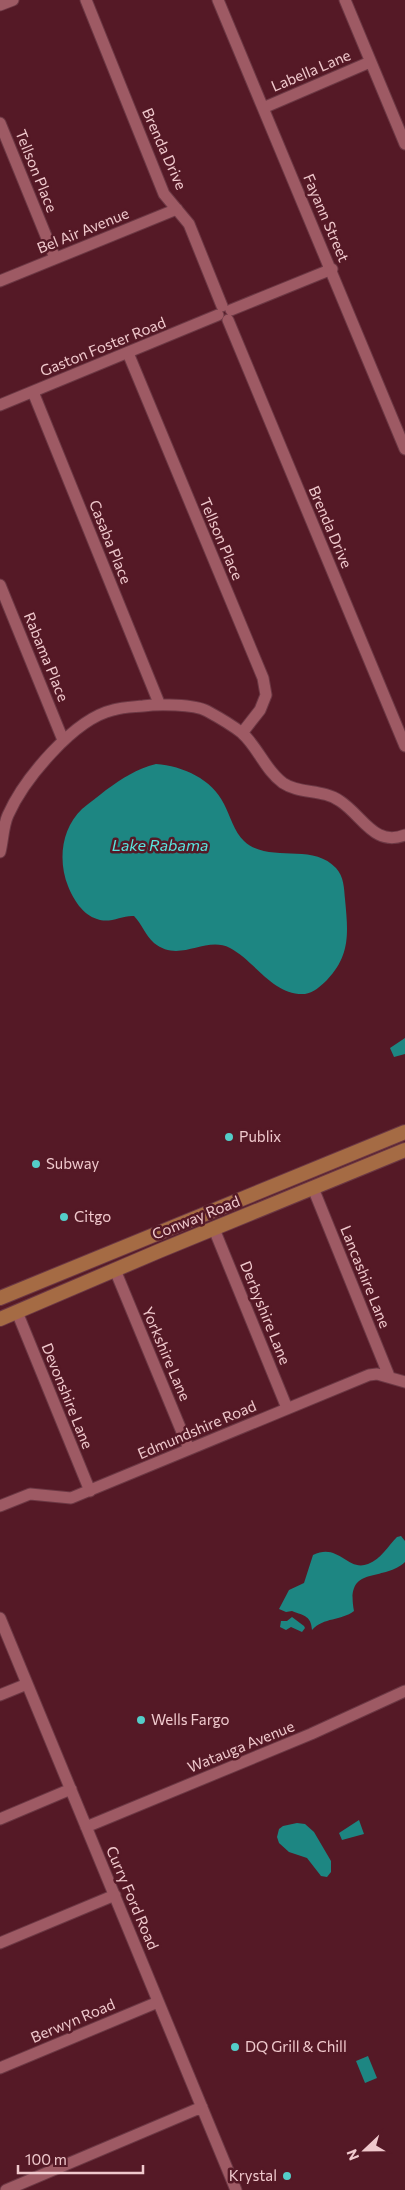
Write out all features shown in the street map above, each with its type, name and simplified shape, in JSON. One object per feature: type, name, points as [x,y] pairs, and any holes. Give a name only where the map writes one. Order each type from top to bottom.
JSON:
[{"type":"main road","name":"Conway Road","points":[[0,1298],[405,1132]]},
{"type":"main road","points":[[373,1163],[380,1154],[405,1136]]},
{"type":"main road","name":"Conway Road","points":[[0,1319],[160,1250],[405,1150]]},
{"type":"main road","points":[[214,1229],[224,1214],[241,1199]]},
{"type":"main road","points":[[160,1250],[200,1225],[206,1214]]},
{"type":"street","points":[[0,5],[13,0]]},
{"type":"street","name":"Brenda Drive","points":[[86,0],[164,194],[189,224],[405,746]]},
{"type":"street","name":"Fayann Street","points":[[218,0],[405,449]]},
{"type":"street","points":[[345,0],[405,144]]},
{"type":"street","name":"Labella Lane","points":[[263,108],[370,62]]},
{"type":"street","name":"Tellson Place","points":[[0,123],[4,143],[55,258]]},
{"type":"street","name":"Bel Air Avenue","points":[[0,281],[177,209]]},
{"type":"street","name":"Gaston Foster Road","points":[[0,406],[332,270]]},
{"type":"street","name":"Tellson Place","points":[[128,353],[263,678],[266,695],[260,710],[242,733]]},
{"type":"street","name":"Casaba Place","points":[[33,392],[159,703]]},
{"type":"street","name":"Rabama Place","points":[[0,585],[64,740]]},
{"type":"street","points":[[0,852],[4,815],[34,774],[64,740],[86,722],[112,710],[159,703],[204,710],[242,733],[271,771],[282,782],[292,788],[314,791],[339,800],[380,836],[391,839],[405,835]]},
{"type":"street","name":"Lancashire Lane","points":[[313,1188],[389,1376]]},
{"type":"street","name":"Derbyshire Lane","points":[[214,1229],[288,1408]]},
{"type":"street","name":"Yorkshire Lane","points":[[115,1270],[189,1449]]},
{"type":"street","name":"Devonshire Lane","points":[[17,1312],[90,1491]]},
{"type":"street","name":"Edmundshire Road","points":[[0,1506],[30,1494],[70,1498],[90,1491],[369,1375],[389,1376],[405,1382]]},
{"type":"street","name":"Curry Ford Road","points":[[0,1618],[236,2190]]},
{"type":"street","points":[[0,1695],[27,1684]]},
{"type":"street","name":"Watauga Avenue","points":[[86,1827],[311,1734],[405,1690]]},
{"type":"street","points":[[0,1819],[71,1789]]},
{"type":"street","points":[[0,1943],[115,1895]]},
{"type":"street","name":"Berwyn Road","points":[[0,2068],[158,2002]]},
{"type":"street","points":[[6,2190],[202,2108]]},
{"type":"water","name":"Lake Rabama","points":[[156,764],[166,765],[196,775],[212,787],[219,795],[238,833],[244,841],[254,848],[277,853],[315,856],[326,860],[339,871],[344,891],[347,922],[346,942],[344,952],[335,971],[317,989],[305,994],[283,989],[265,977],[239,954],[221,945],[173,951],[164,949],[151,940],[134,916],[107,921],[102,920],[87,914],[76,901],[68,886],[62,856],[66,836],[75,817],[106,790],[130,774]]},
{"type":"water","points":[[405,1038],[405,1054],[394,1057],[390,1048]]},
{"type":"water","points":[[401,1536],[405,1541],[405,1562],[386,1572],[360,1580],[355,1586],[353,1596],[354,1611],[349,1614],[322,1623],[312,1630],[309,1619],[306,1617],[292,1611],[286,1612],[279,1609],[289,1590],[304,1583],[313,1555],[330,1552],[354,1564],[368,1564],[381,1556],[397,1537]]},
{"type":"water","points":[[292,1617],[304,1626],[305,1628],[302,1632],[291,1627],[286,1630],[280,1627],[281,1621],[287,1621]]},
{"type":"water","points":[[359,1820],[364,1834],[342,1840],[339,1833]]},
{"type":"water","points":[[297,1823],[305,1824],[314,1832],[331,1861],[331,1872],[327,1877],[321,1876],[307,1858],[289,1852],[279,1843],[277,1837],[279,1829],[283,1826]]},
{"type":"water","points":[[368,2056],[377,2078],[365,2083],[356,2061]]},
{"type":"place","name":"Publix","points":[[229,1137]]},
{"type":"place","name":"Subway","points":[[36,1164]]},
{"type":"place","name":"Citgo","points":[[64,1217]]},
{"type":"place","name":"Wells Fargo","points":[[141,1720]]},
{"type":"place","name":"DQ Grill & Chill","points":[[235,2047]]},
{"type":"place","name":"Krystal","points":[[287,2176]]}]
